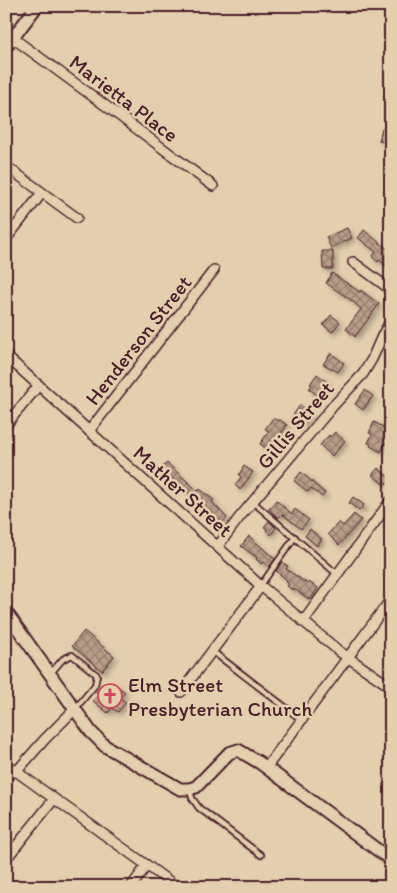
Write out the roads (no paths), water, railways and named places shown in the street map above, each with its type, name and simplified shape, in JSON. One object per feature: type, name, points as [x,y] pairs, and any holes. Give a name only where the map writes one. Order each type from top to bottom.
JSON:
[{"type":"street","points":[[10,43],[37,6]]},
{"type":"street","name":"Marietta Place","points":[[10,43],[95,98],[213,186]]},
{"type":"street","points":[[6,166],[77,218]]},
{"type":"street","points":[[6,240],[42,192]]},
{"type":"street","points":[[353,262],[391,290]]},
{"type":"street","name":"Henderson Street","points":[[89,431],[214,270]]},
{"type":"street","name":"Gillis Street","points":[[218,546],[230,529],[333,406],[363,374],[391,320]]},
{"type":"street","name":"Mather Street","points":[[6,356],[261,586],[348,657],[391,687]]},
{"type":"street","points":[[6,425],[39,385]]},
{"type":"street","points":[[304,622],[391,500]]},
{"type":"street","points":[[181,692],[261,586]]},
{"type":"street","points":[[266,768],[390,602]]},
{"type":"street","points":[[6,612],[91,732],[105,746],[180,789],[189,789],[201,784],[229,753],[234,750],[242,752],[391,860]]},
{"type":"street","points":[[6,775],[17,771],[75,709]]},
{"type":"street","points":[[6,764],[177,887]]},
{"type":"street","points":[[6,859],[54,799]]},
{"type":"street","points":[[131,887],[147,865]]},
{"type":"lane","points":[[253,502],[337,574]]},
{"type":"lane","points":[[261,586],[295,537]]},
{"type":"lane","points":[[212,651],[302,720]]},
{"type":"lane","points":[[50,674],[63,659],[72,655],[97,675],[95,685],[75,709]]},
{"type":"lane","points":[[189,789],[192,798],[199,808],[261,855]]},
{"type":"place","name":"Elm Street Presbyterian Church","points":[[110,696]]}]
